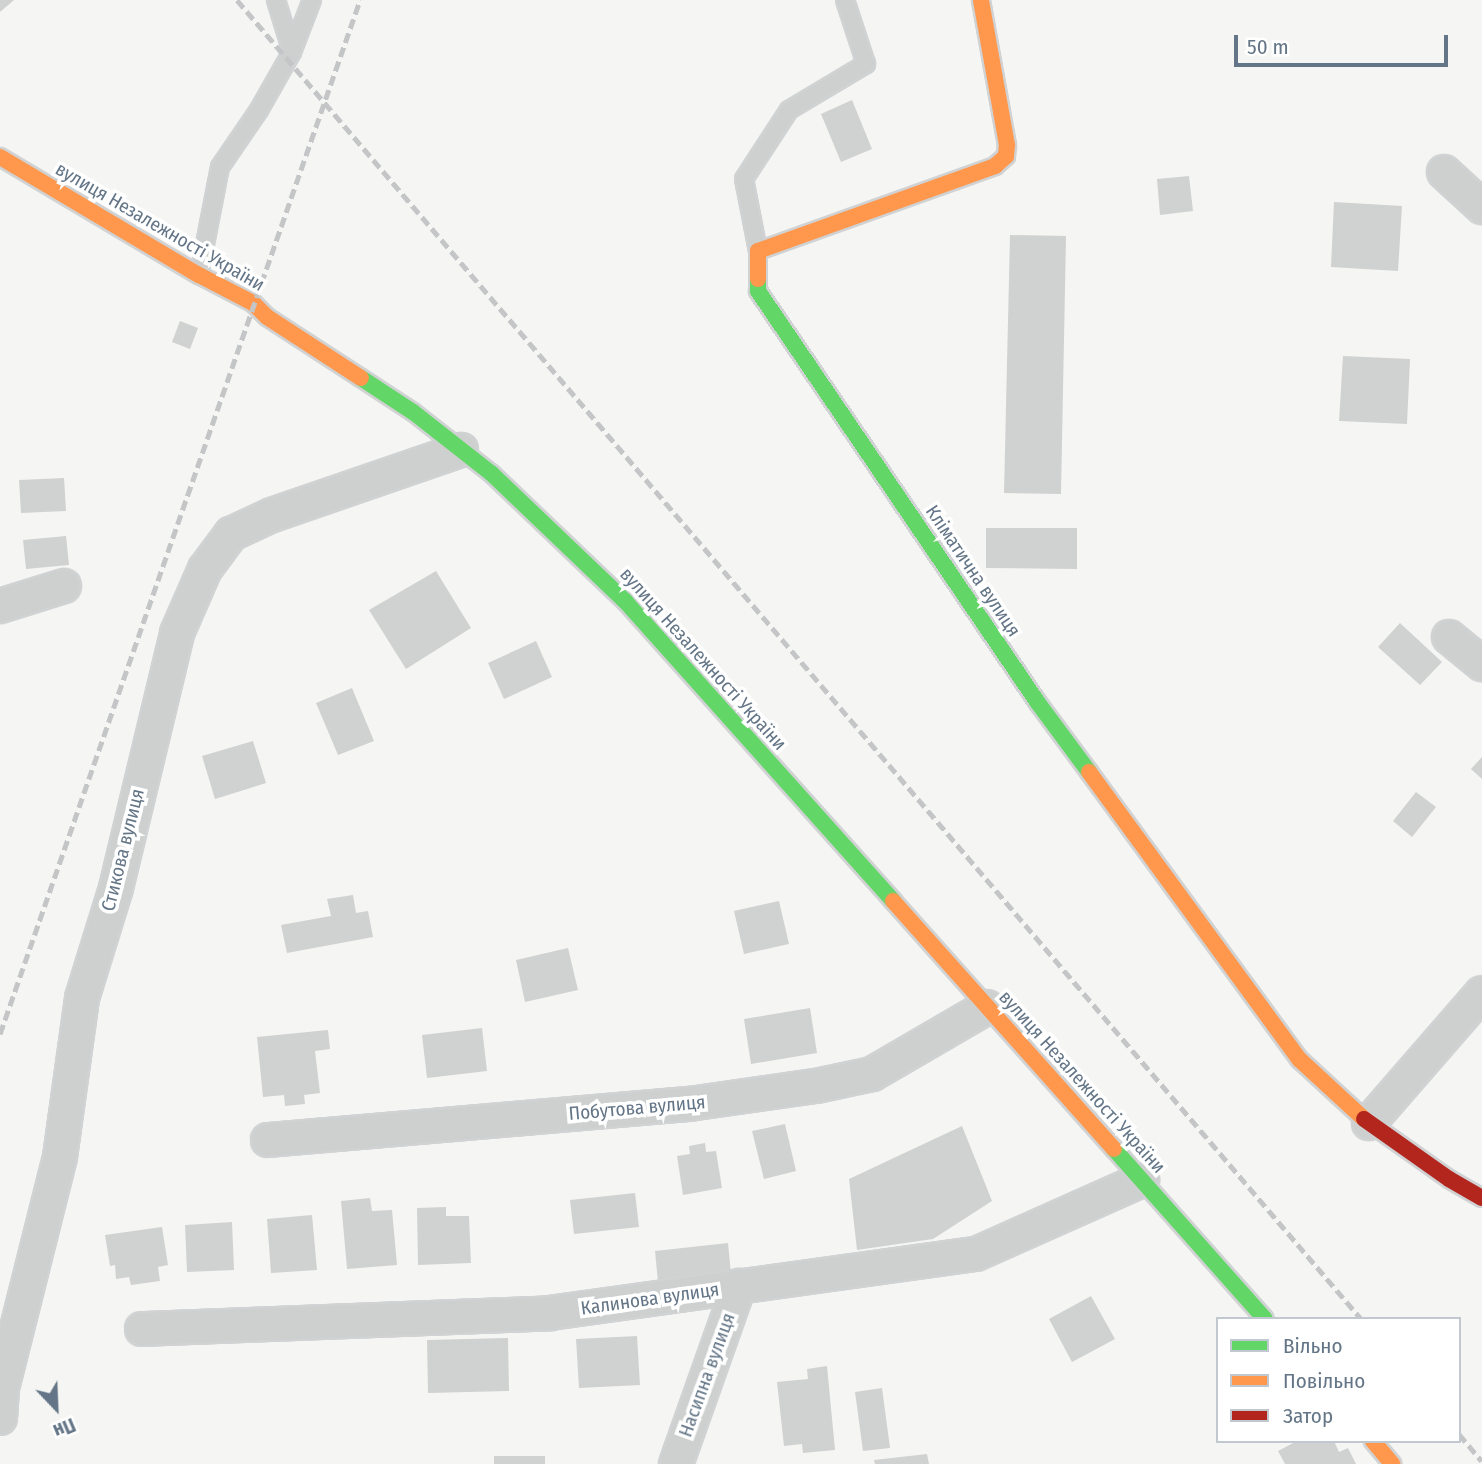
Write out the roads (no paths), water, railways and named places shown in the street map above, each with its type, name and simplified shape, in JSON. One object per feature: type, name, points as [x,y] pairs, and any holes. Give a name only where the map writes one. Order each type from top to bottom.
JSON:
[{"type":"main road","points":[[758,251],[995,166],[1006,156],[1007,145],[981,0]]},
{"type":"main road","name":"вулиця Незалежності України","points":[[0,157],[199,275],[253,303],[267,317],[413,412],[492,474],[625,601],[1263,1317]]},
{"type":"main road","name":"Кліматична вулиця","points":[[758,251],[758,291],[1038,702],[1299,1059],[1369,1123],[1448,1179],[1482,1198]]},
{"type":"main road","points":[[1375,1443],[1392,1464]]},
{"type":"street","points":[[1444,172],[1482,207]]},
{"type":"street","name":"Стикова вулиця","points":[[0,1418],[2,1388],[60,1157],[82,998],[116,888],[177,633],[205,569],[231,534],[272,515],[461,450]]},
{"type":"street","points":[[0,606],[64,586]]},
{"type":"street","points":[[1449,637],[1482,664]]},
{"type":"street","points":[[1369,1123],[1482,993]]},
{"type":"street","name":"Побутова вулиця","points":[[268,1140],[689,1104],[816,1086],[872,1074],[987,1007]]},
{"type":"street","name":"Калинова вулиця","points":[[142,1329],[550,1313],[976,1254],[1142,1180]]},
{"type":"street","name":"Насипна вулиця","points":[[676,1464],[739,1286]]},
{"type":"lane","points":[[276,0],[292,52]]},
{"type":"lane","points":[[199,275],[220,167],[259,110],[292,52],[312,0]]},
{"type":"lane","points":[[758,251],[744,179],[789,110],[866,64],[845,0]]},
{"type":"railway","points":[[237,0],[1359,1317]]},
{"type":"railway","points":[[0,1034],[360,0]]},
{"type":"railway","points":[[1461,1436],[1482,1461]]}]
